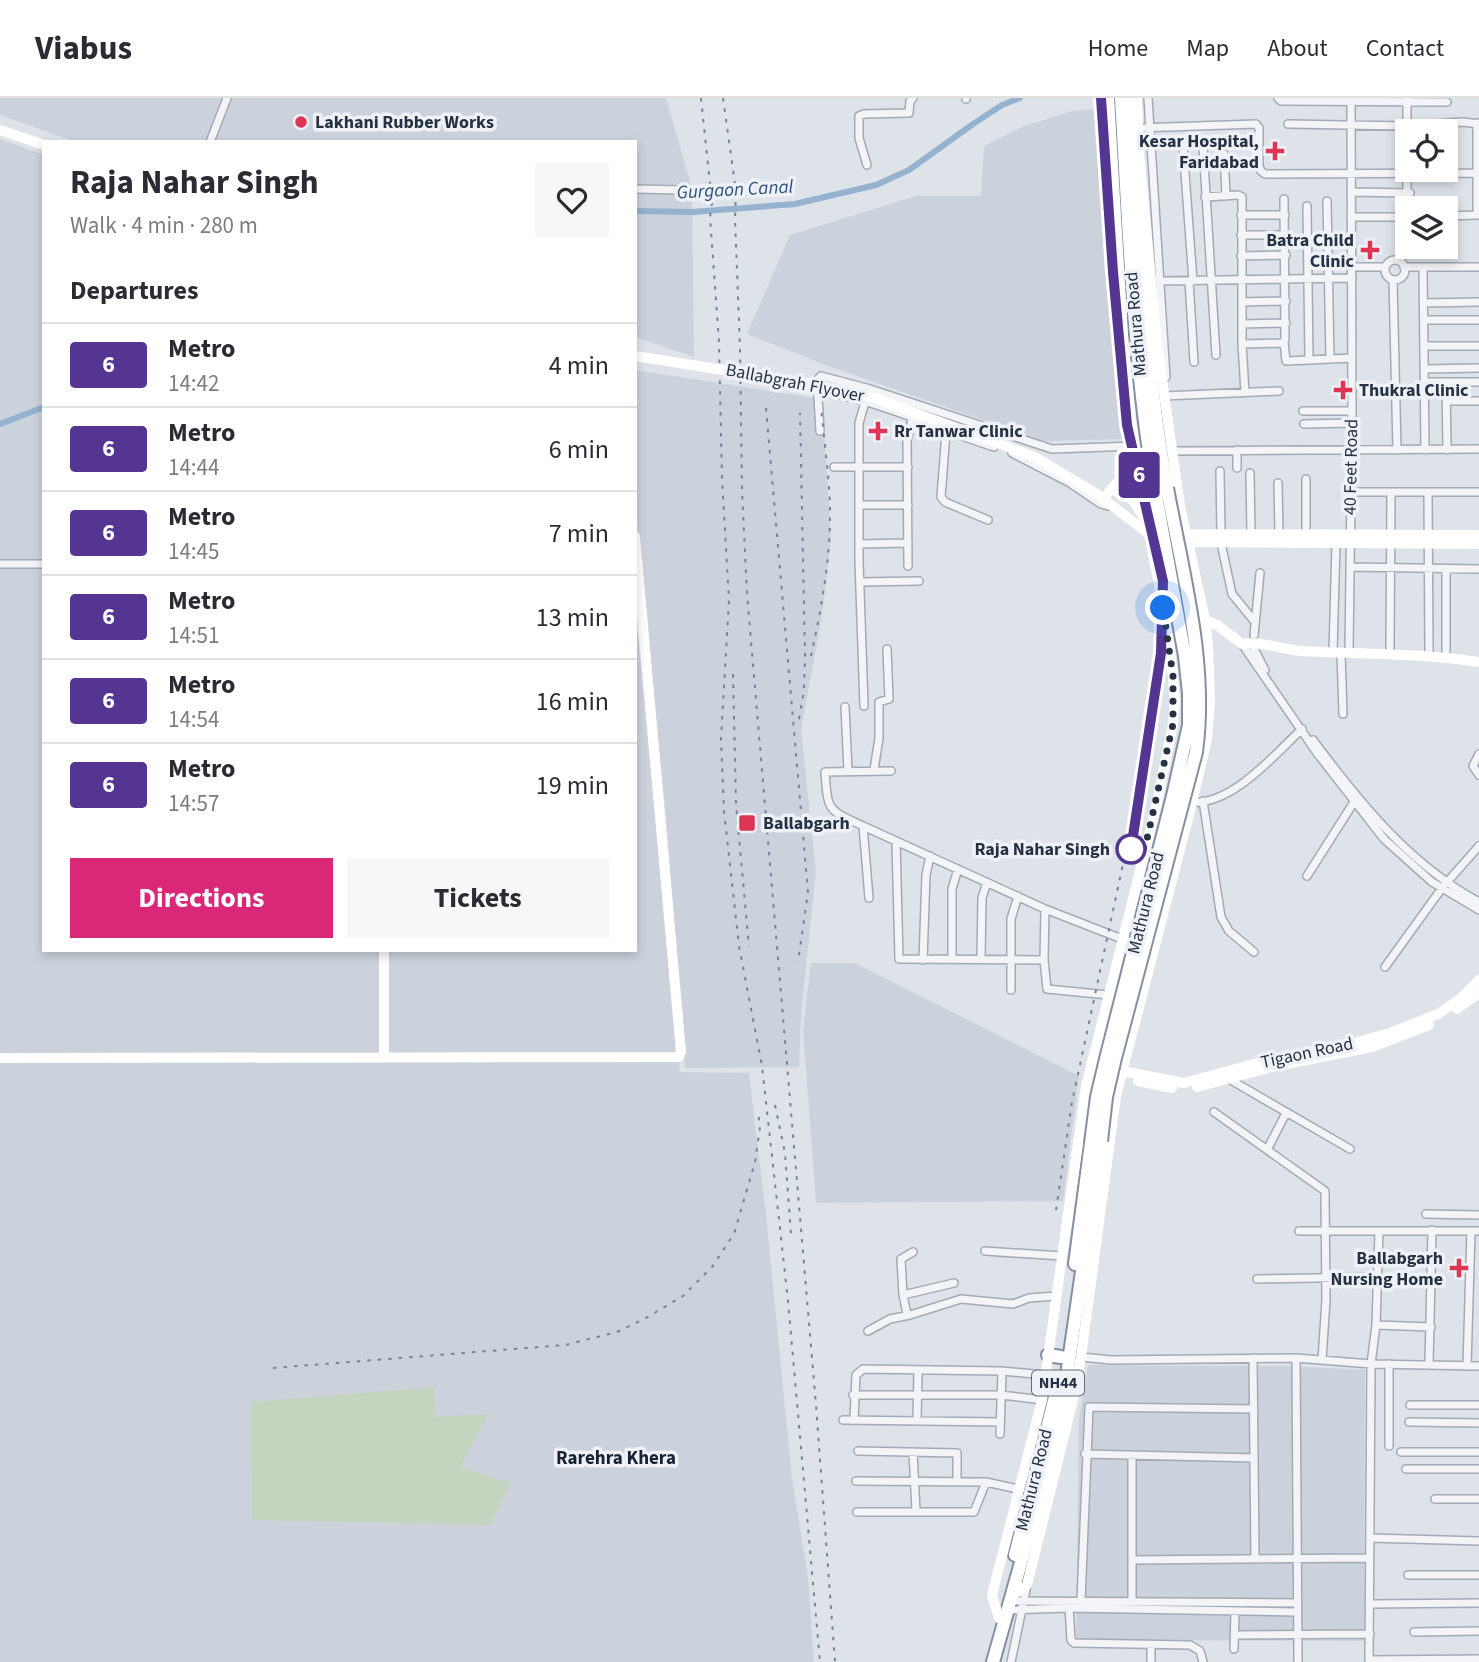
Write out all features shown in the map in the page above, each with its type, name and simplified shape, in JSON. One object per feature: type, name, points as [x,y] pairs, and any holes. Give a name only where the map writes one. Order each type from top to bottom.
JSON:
[{"type":"highway","name":"Mathura Road","points":[[1121,98],[1132,282],[1149,452],[1161,489]]},
{"type":"highway","name":"Mathura Road","points":[[1009,1611],[1065,1357],[1096,1142],[1104,1066],[1189,724],[1185,656],[1161,489],[1161,451],[1142,282],[1129,98]]},
{"type":"highway","name":"Mathura Road","points":[[1009,1611],[1063,1420],[1065,1357]]},
{"type":"highway","name":"NH44","points":[[987,1662],[1009,1611]]},
{"type":"highway","name":"NH44","points":[[993,1662],[1009,1611]]},
{"type":"main road","points":[[1109,98],[1123,335],[1146,531]]},
{"type":"main road","points":[[1112,489],[1133,500],[1146,531],[1164,611],[1175,700],[1171,738],[1160,788],[1086,1086],[1056,1296],[1065,1357],[1072,1404],[1063,1420],[1027,1586],[1009,1611],[992,1595],[1042,1400],[1045,1375],[1065,1357],[1121,1074],[1197,802],[1207,739],[1209,656],[1204,615],[1186,538],[1171,451],[1137,98]]},
{"type":"main road","points":[[0,130],[42,144]]},
{"type":"main road","name":"Ballabgrah Flyover","points":[[637,356],[820,385],[875,398],[1041,460],[1100,496],[1146,531]]},
{"type":"main road","points":[[1100,496],[1112,489],[1137,460]]},
{"type":"main road","points":[[1144,507],[1162,510],[1180,502]]},
{"type":"main road","points":[[1146,531],[1186,538],[1336,543],[1351,538]]},
{"type":"main road","points":[[1221,538],[1251,534],[1390,539],[1479,535]]},
{"type":"main road","points":[[1430,539],[1479,544]]},
{"type":"main road","points":[[0,1058],[679,1057],[673,954],[637,558]]},
{"type":"main road","points":[[1157,574],[1165,570],[1193,568]]},
{"type":"main road","points":[[1164,611],[1204,615],[1246,640],[1479,662]]},
{"type":"main road","points":[[1341,650],[1390,648],[1479,656]]},
{"type":"main road","points":[[383,1057],[384,952]]},
{"type":"main road","name":"Tigaon Road","points":[[1121,1074],[1185,1083],[1261,1062],[1348,1049],[1438,1014],[1461,998],[1479,980]]},
{"type":"main road","name":"Tigaon Road","points":[[1121,1074],[1178,1089],[1198,1087],[1413,1032],[1452,1013],[1479,993]]},
{"type":"street","points":[[211,140],[227,98]]},
{"type":"street","points":[[867,165],[859,138],[859,116],[909,113],[910,101],[913,98]]},
{"type":"street","points":[[1149,98],[1154,281],[1352,278]]},
{"type":"street","points":[[1278,98],[1281,101],[1447,102]]},
{"type":"street","name":"40 Feet Road","points":[[1341,650],[1351,538],[1351,100]]},
{"type":"street","points":[[1407,119],[1408,100]]},
{"type":"street","points":[[1458,123],[1478,123],[1478,215],[1458,216]]},
{"type":"street","points":[[1138,128],[1256,124],[1259,128],[1259,166],[1263,173],[1395,172]]},
{"type":"street","points":[[1287,124],[1395,129]]},
{"type":"street","points":[[1183,146],[1194,362]]},
{"type":"street","points":[[1203,146],[1216,355]]},
{"type":"street","points":[[1224,154],[1226,196]]},
{"type":"street","points":[[1458,172],[1478,173]]},
{"type":"street","points":[[1352,192],[1408,193],[1407,182]]},
{"type":"street","points":[[637,190],[681,190]]},
{"type":"street","points":[[1205,197],[1241,196],[1245,392]]},
{"type":"street","points":[[1284,200],[1286,361],[1352,358]]},
{"type":"street","points":[[1327,201],[1330,359]]},
{"type":"street","points":[[1307,206],[1309,360]]},
{"type":"street","points":[[1241,215],[1285,215]]},
{"type":"street","points":[[1351,217],[1395,217]]},
{"type":"street","points":[[1241,235],[1285,235]]},
{"type":"street","points":[[1241,256],[1286,255]]},
{"type":"street","points":[[1393,280],[1402,276],[1403,259]]},
{"type":"street","points":[[1393,280],[1385,274],[1385,267],[1391,260],[1423,267],[1479,267]]},
{"type":"street","points":[[1352,267],[1385,267]]},
{"type":"street","points":[[1423,267],[1425,450]]},
{"type":"street","points":[[1393,280],[1397,450]]},
{"type":"street","points":[[1242,302],[1286,301]]},
{"type":"street","points":[[1423,303],[1479,302]]},
{"type":"street","points":[[1424,320],[1479,320]]},
{"type":"street","points":[[1242,324],[1286,323]]},
{"type":"street","points":[[1242,344],[1284,342]]},
{"type":"street","points":[[1424,345],[1479,346]]},
{"type":"street","points":[[1424,369],[1479,368]]},
{"type":"street","points":[[820,431],[817,380],[821,376],[870,389],[1052,449],[1134,446]]},
{"type":"street","points":[[1424,382],[1479,382]]},
{"type":"street","points":[[1446,382],[1447,450]]},
{"type":"street","points":[[870,389],[859,422],[859,544],[864,704],[889,699],[887,649]]},
{"type":"street","points":[[818,391],[865,402],[1022,458],[1101,504],[1116,508]]},
{"type":"street","points":[[1166,395],[1279,391]]},
{"type":"street","points":[[1446,401],[1479,401]]},
{"type":"street","points":[[1303,411],[1352,411]]},
{"type":"street","points":[[908,566],[908,441],[912,419]]},
{"type":"street","points":[[1304,424],[1352,423]]},
{"type":"street","points":[[946,432],[941,497],[945,502],[988,520]]},
{"type":"street","points":[[1171,451],[1479,449]]},
{"type":"street","points":[[1237,450],[1237,468]]},
{"type":"street","points":[[834,467],[908,467]]},
{"type":"street","points":[[1220,471],[1221,538],[1232,594],[1255,622]]},
{"type":"street","points":[[1250,473],[1251,534]]},
{"type":"street","points":[[1306,479],[1306,534]]},
{"type":"street","points":[[1278,483],[1279,534]]},
{"type":"street","points":[[1350,492],[1479,492]]},
{"type":"street","points":[[1390,648],[1391,492]]},
{"type":"street","points":[[1428,492],[1429,650]]},
{"type":"street","points":[[860,505],[908,505]]},
{"type":"street","points":[[859,544],[908,543]]},
{"type":"street","points":[[1336,543],[1343,714]]},
{"type":"street","points":[[0,565],[42,564]]},
{"type":"street","points":[[1350,567],[1479,569]]},
{"type":"street","points":[[1446,569],[1446,652]]},
{"type":"street","points":[[1260,573],[1255,622],[1246,640],[1303,729],[1354,802],[1395,850],[1479,910]]},
{"type":"street","points":[[860,582],[919,581]]},
{"type":"street","points":[[874,770],[879,738],[880,702]]},
{"type":"street","points":[[845,707],[848,771]]},
{"type":"street","points":[[1160,788],[1197,802],[1227,794],[1303,729]]},
{"type":"street","points":[[1303,729],[1388,833],[1445,886],[1479,902]]},
{"type":"street","points":[[1479,754],[1473,766],[1479,775]]},
{"type":"street","points":[[891,771],[825,772],[829,806],[836,813],[863,826],[1045,909],[1122,939]]},
{"type":"street","points":[[1197,802],[1221,917],[1229,931],[1254,952]]},
{"type":"street","points":[[1307,876],[1354,802]]},
{"type":"street","points":[[863,826],[869,898]]},
{"type":"street","points":[[896,841],[898,955],[901,960],[1044,960]]},
{"type":"street","points":[[1385,967],[1445,886],[1479,846]]},
{"type":"street","points":[[923,960],[926,875],[930,856]]},
{"type":"street","points":[[952,960],[952,889],[958,869]]},
{"type":"street","points":[[981,959],[982,898],[987,882]]},
{"type":"street","points":[[1011,990],[1011,919],[1018,896]]},
{"type":"street","points":[[1045,909],[1044,960],[1047,989],[1108,995]]},
{"type":"street","points":[[1229,1079],[1350,1149]]},
{"type":"street","points":[[1214,1111],[1325,1191],[1322,1360]]},
{"type":"street","points":[[1268,1148],[1286,1113]]},
{"type":"street","points":[[1426,1214],[1479,1215]]},
{"type":"street","points":[[1429,1365],[1432,1230]]},
{"type":"street","points":[[1299,1231],[1475,1231],[1467,1366]]},
{"type":"street","points":[[1379,1231],[1379,1277],[1371,1364],[1370,1661],[1479,1659]]},
{"type":"street","points":[[985,1251],[1062,1256]]},
{"type":"street","points":[[908,1314],[903,1295],[901,1259],[913,1252]]},
{"type":"street","points":[[1257,1279],[1379,1277]]},
{"type":"street","points":[[903,1295],[954,1283]]},
{"type":"street","points":[[933,1288],[937,1306]]},
{"type":"street","points":[[867,1331],[890,1318],[910,1315],[961,1299],[1013,1304],[1029,1297],[1056,1296]]},
{"type":"street","points":[[1376,1325],[1431,1327]]},
{"type":"street","points":[[1065,1357],[1111,1360],[1296,1358],[1371,1364],[1479,1366]]},
{"type":"street","points":[[1253,1358],[1255,1559]]},
{"type":"street","points":[[1296,1358],[1298,1662]]},
{"type":"street","points":[[1389,1364],[1389,1446]]},
{"type":"street","points":[[854,1420],[853,1395],[856,1375],[860,1370],[1002,1371],[1045,1375]]},
{"type":"street","points":[[917,1421],[918,1371]]},
{"type":"street","points":[[1000,1434],[1002,1371]]},
{"type":"street","points":[[853,1395],[1001,1395],[1042,1400]]},
{"type":"street","points":[[1072,1404],[1089,1407],[1254,1409]]},
{"type":"street","points":[[1410,1405],[1479,1405]]},
{"type":"street","points":[[1082,1600],[1085,1454],[1089,1407]]},
{"type":"street","points":[[843,1420],[1000,1422]]},
{"type":"street","points":[[1409,1422],[1479,1423]]},
{"type":"street","points":[[859,1451],[957,1452],[957,1481]]},
{"type":"street","points":[[914,1452],[916,1511]]},
{"type":"street","points":[[1401,1452],[1479,1452]]},
{"type":"street","points":[[1085,1454],[1254,1458]]},
{"type":"street","points":[[1132,1455],[1132,1601]]},
{"type":"street","points":[[1406,1469],[1479,1469]]},
{"type":"street","points":[[856,1481],[986,1482],[1018,1489]]},
{"type":"street","points":[[857,1513],[974,1511],[986,1482]]},
{"type":"street","points":[[1435,1499],[1479,1500]]},
{"type":"street","points":[[1370,1538],[1479,1541]]},
{"type":"street","points":[[1132,1560],[1369,1558]]},
{"type":"street","points":[[1408,1575],[1479,1575]]},
{"type":"street","points":[[1069,1604],[1082,1600],[1297,1603]]},
{"type":"street","points":[[1370,1604],[1479,1603]]},
{"type":"street","points":[[1069,1604],[1071,1640],[1074,1643],[1190,1644],[1200,1651],[1203,1662]]},
{"type":"street","points":[[1011,1662],[1009,1611],[1069,1604],[1297,1612]]},
{"type":"street","points":[[1234,1650],[1235,1611]]},
{"type":"street","points":[[1414,1632],[1479,1631]]},
{"type":"street","points":[[1235,1635],[1370,1634]]},
{"type":"street","points":[[1151,1645],[1151,1662]]},
{"type":"shaded area","points":[[0,98],[666,98],[692,189],[694,357],[637,338],[637,140],[70,140],[0,115]]},
{"type":"shaded area","points":[[1104,108],[1130,439],[1043,441],[828,366],[747,334],[790,235],[916,196],[981,196],[984,146],[1022,127],[1072,111]]},
{"type":"shaded area","points":[[0,139],[42,154],[42,952],[637,952],[637,627],[680,1072],[749,1073],[792,1479],[808,1577],[814,1662],[0,1662]]},
{"type":"shaded area","points":[[637,370],[822,399],[831,538],[822,616],[801,730],[816,871],[801,1016],[799,1067],[685,1068],[666,817],[637,521]]},
{"type":"shaded area","points":[[811,963],[855,963],[1079,1076],[1063,1201],[816,1203],[803,1029]]},
{"type":"shaded area","points":[[1088,1365],[1288,1366],[1365,1370],[1364,1641],[1076,1640],[1079,1419]]},
{"type":"green space","points":[[434,1387],[435,1417],[488,1414],[460,1467],[511,1483],[490,1525],[252,1520],[251,1402]]},
{"type":"waterway","name":"Gurgaon Canal","points":[[637,211],[693,212],[795,204],[876,185],[909,170],[1002,105],[1020,98]]},
{"type":"waterway","name":"Gurgaon Canal","points":[[0,424],[42,408]]},
{"type":"railway","points":[[701,98],[712,203],[710,217],[719,342],[722,478],[729,600],[721,739],[724,811],[739,946],[762,1066],[788,1301],[820,1662]]},
{"type":"railway","points":[[723,98],[736,191],[742,490],[747,594],[816,1405],[835,1662]]},
{"type":"railway","points":[[1056,1210],[1072,1102],[1126,850],[1154,669],[1159,605],[1155,563],[1122,426],[1096,98]]},
{"type":"railway","points":[[811,656],[824,586],[830,533],[829,488],[821,406]]},
{"type":"railway","points":[[766,408],[808,892],[798,962]]},
{"type":"railway","points":[[799,719],[804,690],[805,656],[800,413]]},
{"type":"railway","points":[[733,674],[736,804],[749,947]]},
{"type":"railway","points":[[775,1105],[785,1153],[791,1234]]},
{"type":"railway","points":[[273,1368],[565,1345],[617,1332],[646,1318],[683,1296],[712,1267],[734,1234],[755,1162],[760,1127],[758,1112]]},
{"type":"metro line","name":"6","points":[[1101,98],[1127,425],[1160,563],[1164,605],[1161,653],[1131,849]]},
{"type":"place","name":"Lakhani Rubber Works","points":[[301,122]]},
{"type":"place","name":"Kesar Hospital, Faridabad","points":[[1275,151]]},
{"type":"place","name":"Batra Child Clinic","points":[[1370,250]]},
{"type":"place","name":"Thukral Clinic","points":[[1343,390]]},
{"type":"place","name":"Rr Tanwar Clinic","points":[[878,431]]},
{"type":"place","name":"Ballabgarh","points":[[747,823]]},
{"type":"place","name":"Raja Nahar Singh","points":[[1131,849]]},
{"type":"place","name":"Ballabgarh Nursing Home","points":[[1459,1268]]},
{"type":"district","name":"Rarehra Khera","points":[[616,1458]]},
{"type":"route","points":[[1131,849],[1145,848],[1173,724],[1173,676],[1163,608]]}]
